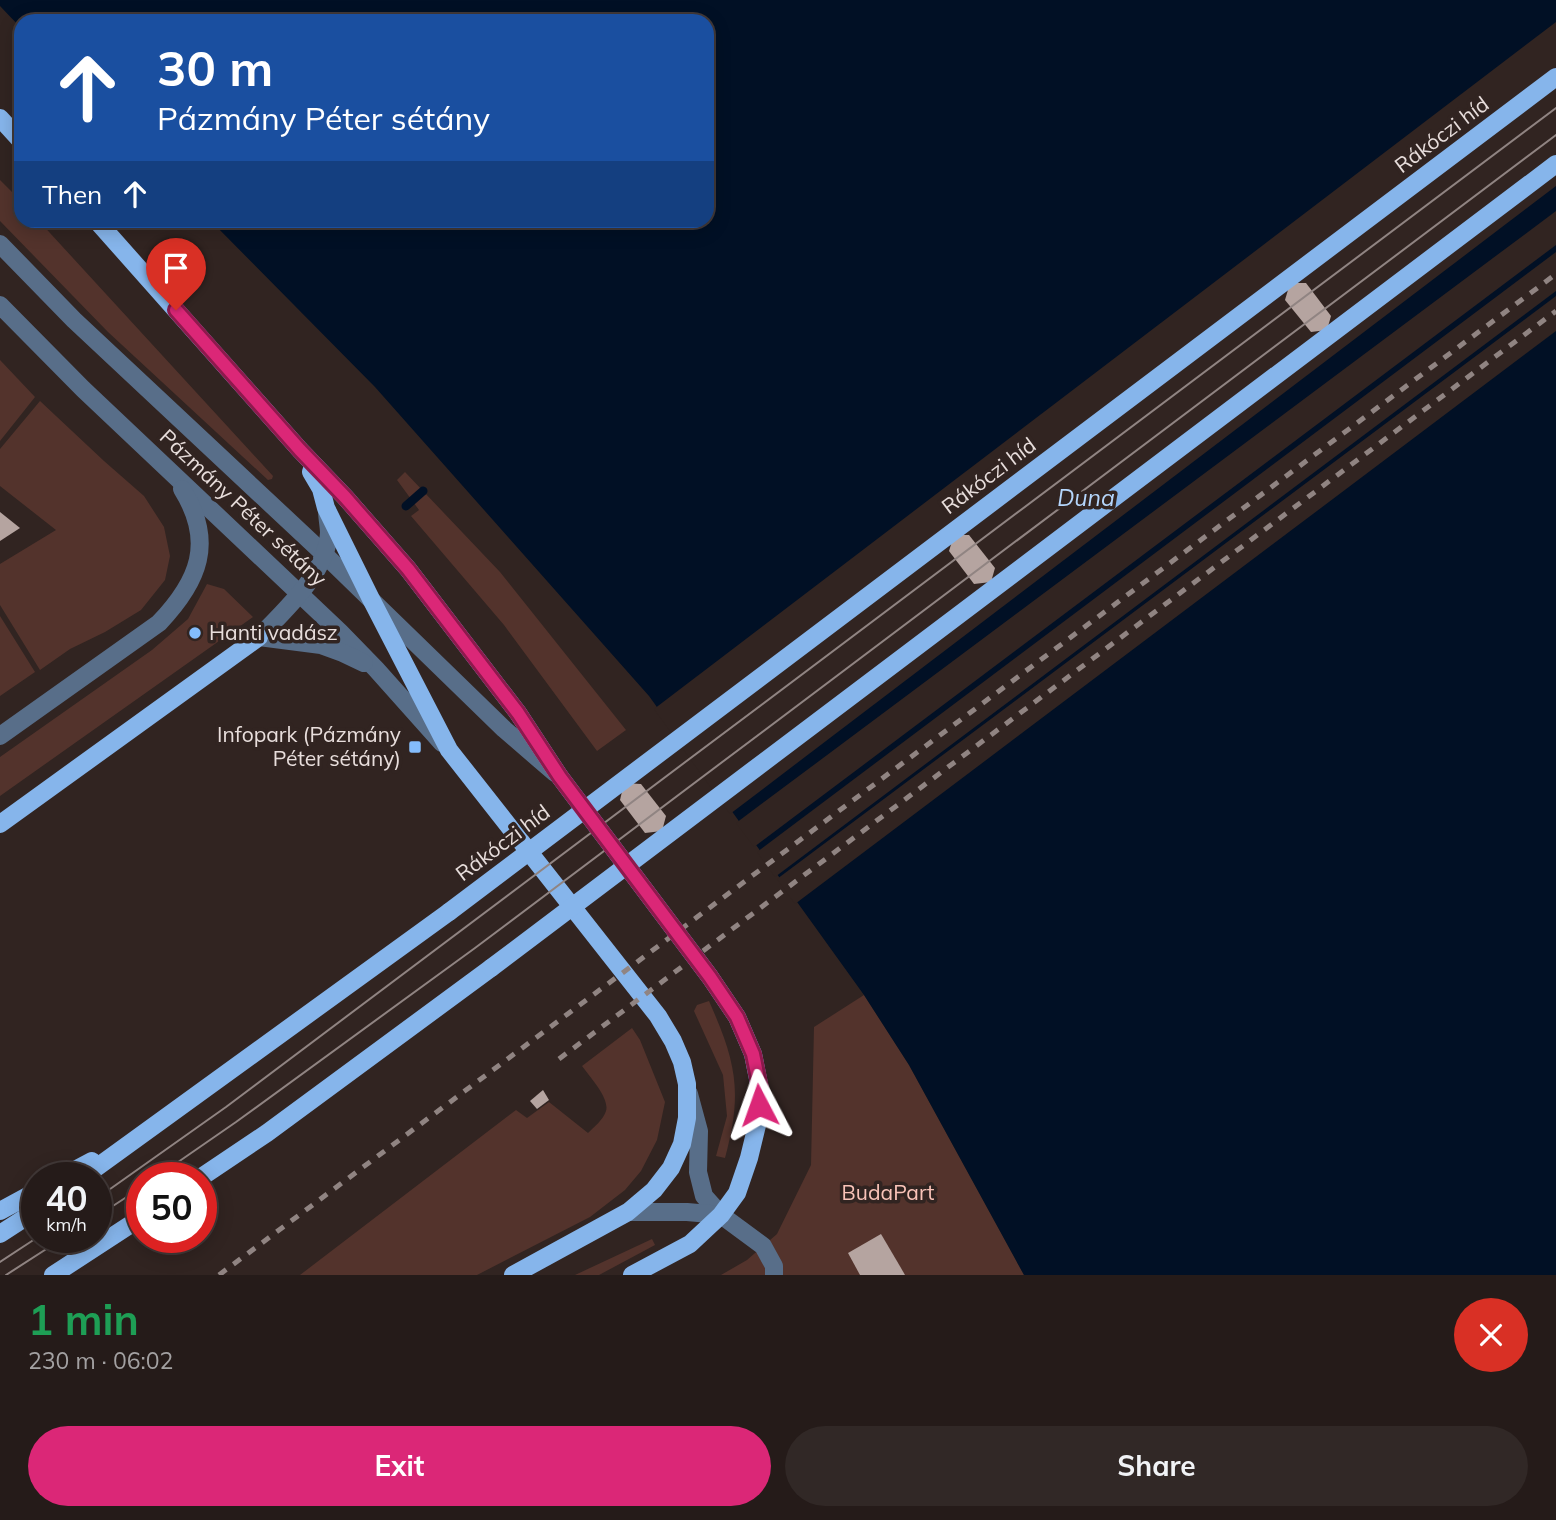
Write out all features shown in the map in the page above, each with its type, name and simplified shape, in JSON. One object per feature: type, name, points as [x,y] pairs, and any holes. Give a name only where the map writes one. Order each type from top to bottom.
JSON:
[{"type":"main road","name":"Rákóczi híd","points":[[153,1127],[449,912],[1556,77]]},
{"type":"main road","points":[[0,118],[14,133]]},
{"type":"main road","points":[[217,1167],[267,1133],[491,968],[1556,164]]},
{"type":"main road","points":[[103,228],[408,569],[518,713],[560,777]]},
{"type":"main road","points":[[300,450],[321,489],[326,508],[371,599]]},
{"type":"main road","name":"Pázmány Péter sétány","points":[[371,599],[449,750],[658,1016],[682,1062],[687,1084],[687,1118],[682,1144],[671,1168],[654,1190],[628,1212],[513,1275]]},
{"type":"main road","points":[[0,824],[259,637]]},
{"type":"main road","name":"Pázmány Péter sétány","points":[[560,777],[737,1017],[753,1054],[760,1088],[758,1121],[737,1193],[721,1215],[690,1244],[632,1275]]},
{"type":"main road","points":[[89,1162],[153,1127]]},
{"type":"main road","points":[[104,1162],[153,1127]]},
{"type":"main road","points":[[0,1210],[21,1199]]},
{"type":"main road","points":[[0,1234],[21,1220]]},
{"type":"main road","points":[[53,1275],[126,1228]]},
{"type":"main road","points":[[65,1275],[117,1234]]},
{"type":"street","name":"Pázmány Péter sétány","points":[[0,244],[74,320],[324,554],[504,729],[560,777]]},
{"type":"street","name":"Pázmány Péter sétány","points":[[0,305],[83,389],[340,632],[449,750]]},
{"type":"street","points":[[0,736],[159,623],[175,606],[190,583],[200,557],[197,522],[190,502],[171,471]]},
{"type":"street","points":[[259,637],[313,576],[324,554],[329,533],[326,508]]},
{"type":"street","points":[[259,637],[321,645],[376,669]]},
{"type":"street","points":[[687,1084],[699,1131],[698,1172],[704,1196],[721,1215],[763,1246],[774,1266],[775,1275]]},
{"type":"street","points":[[628,1212],[721,1215]]},
{"type":"green space","points":[[0,180],[14,194],[14,228],[45,228],[273,476],[272,479],[268,480],[108,332],[0,221]]},
{"type":"green space","points":[[0,360],[35,397],[0,441]]},
{"type":"green space","points":[[40,401],[144,496],[164,527],[170,556],[165,580],[141,610],[70,649],[40,670],[0,605],[0,564],[56,530],[0,486],[0,449]]},
{"type":"green space","points":[[405,472],[500,572],[626,730],[597,751],[504,625],[411,516],[419,510],[397,480]]},
{"type":"green space","points":[[207,584],[224,589],[253,617],[0,796],[0,757],[152,650],[188,619]]},
{"type":"green space","points":[[0,616],[35,672],[0,696]]},
{"type":"green space","name":"BudaPart","points":[[864,995],[909,1065],[1024,1275],[721,1275],[747,1260],[777,1234],[811,1165],[814,1027]]},
{"type":"green space","points":[[709,1001],[731,1060],[734,1078],[734,1114],[725,1158],[716,1156],[727,1116],[723,1075],[694,1011],[697,1005]]},
{"type":"green space","points":[[632,1028],[640,1040],[665,1102],[657,1140],[641,1171],[625,1190],[590,1217],[477,1275],[300,1275],[516,1110],[527,1118],[549,1102],[588,1133],[603,1117],[606,1106],[602,1094],[582,1066]]},
{"type":"green space","points":[[652,1239],[655,1245],[599,1275],[575,1275]]},
{"type":"water","name":"Duna","points":[[0,0],[1556,0],[1556,1275],[1024,1275],[909,1065],[864,995],[649,696],[375,387],[218,228],[714,228],[714,14],[14,14],[14,21],[0,6]]},
{"type":"pier","points":[[1556,22],[1556,186],[730,814],[654,709]]},
{"type":"pier","points":[[1556,211],[1556,245],[754,847],[736,823]]},
{"type":"pier","points":[[1556,252],[1556,291],[775,877],[757,852]]},
{"type":"pier","points":[[1556,296],[1556,331],[795,904],[777,879]]},
{"type":"building","points":[[1290,283],[1306,283],[1331,316],[1327,330],[1311,332],[1285,300]]},
{"type":"building","points":[[0,512],[20,528],[0,541]]},
{"type":"building","points":[[954,535],[969,535],[995,568],[991,582],[974,584],[949,551]]},
{"type":"building","points":[[624,783],[641,784],[666,816],[662,831],[645,833],[620,800]]},
{"type":"building","points":[[543,1090],[549,1100],[537,1109],[530,1101]]},
{"type":"building","points":[[881,1234],[905,1275],[860,1275],[848,1253]]},
{"type":"waterway","points":[[406,506],[423,491]]},
{"type":"tram line","points":[[112,1188],[226,1107],[1556,108]]},
{"type":"tram line","points":[[178,1162],[475,948],[1556,135]]},
{"type":"tram line","points":[[112,1207],[126,1197]]},
{"type":"tram line","points":[[0,1262],[21,1248]]},
{"type":"tram line","points":[[6,1275],[40,1253]]},
{"type":"railway","points":[[219,1275],[1556,274]]},
{"type":"railway","points":[[559,1059],[1556,311]]},
{"type":"place","name":"Hanti vadász","points":[[195,633]]},
{"type":"place","name":"Infopark (Pázmány Péter sétány)","points":[[415,747]]},
{"type":"route","points":[[176,310],[408,569],[518,713],[560,777],[737,1017],[753,1054],[760,1088],[759,1105]]}]
